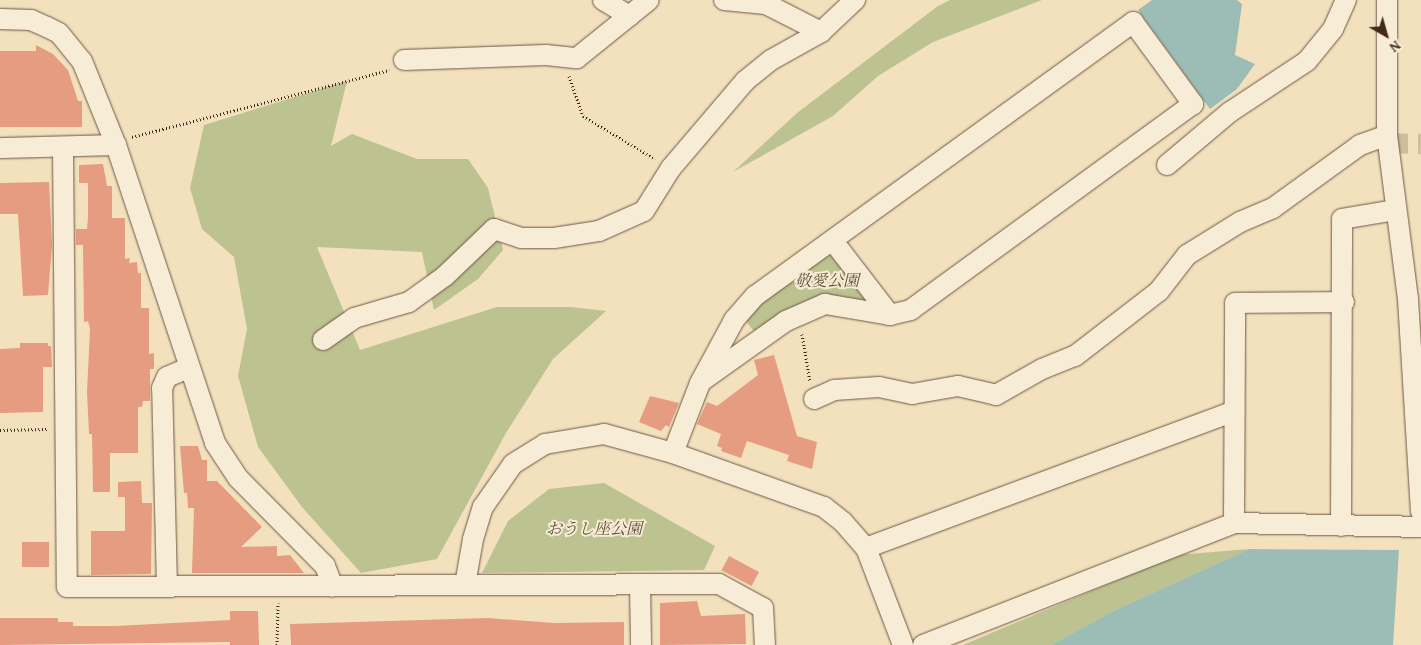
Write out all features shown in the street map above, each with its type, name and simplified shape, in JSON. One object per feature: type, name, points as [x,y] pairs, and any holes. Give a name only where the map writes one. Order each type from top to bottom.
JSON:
[{"type":"street","points":[[603,0],[630,16]]},
{"type":"street","points":[[404,60],[577,58],[650,0]]},
{"type":"street","points":[[724,0],[766,4],[822,32]]},
{"type":"street","points":[[323,340],[354,318],[408,302],[445,276],[494,229],[521,238],[554,238],[598,232],[644,211],[671,168],[745,81],[771,60],[822,32],[855,0]]},
{"type":"street","points":[[1167,165],[1230,112],[1307,61],[1334,29],[1346,0]]},
{"type":"street","points":[[1387,0],[1387,135],[1409,309],[1421,512]]},
{"type":"street","points":[[0,19],[31,20],[59,33],[73,48],[90,77],[121,142],[188,368],[226,463],[325,566],[333,587]]},
{"type":"street","points":[[673,452],[700,383],[734,320],[755,296],[1133,22],[1193,104],[911,310],[890,315],[825,304],[786,321],[700,383]]},
{"type":"street","points":[[814,399],[834,390],[871,387],[912,394],[958,386],[996,396],[1042,369],[1075,356],[1159,291],[1187,256],[1240,222],[1273,208],[1360,145],[1387,135]]},
{"type":"street","points":[[0,148],[63,147],[121,142]]},
{"type":"street","points":[[63,147],[64,429],[67,587],[278,588],[719,584],[763,608],[765,645]]},
{"type":"street","points":[[1341,526],[1344,302],[1342,219],[1395,210]]},
{"type":"street","points":[[833,241],[890,315]]},
{"type":"street","points":[[1234,523],[1235,303],[1344,302]]},
{"type":"street","points":[[166,588],[162,388],[167,377],[188,368]]},
{"type":"street","points":[[866,548],[1234,411]]},
{"type":"street","points":[[464,585],[473,539],[483,507],[513,464],[545,444],[604,434],[673,452],[824,507],[843,522],[866,548],[903,645]]},
{"type":"street","points":[[923,645],[1234,523],[1421,527]]},
{"type":"street","points":[[640,585],[640,645]]},
{"type":"path","points":[[562,57],[583,116],[671,168]]},
{"type":"path","points":[[121,142],[392,70],[404,60]]},
{"type":"path","points":[[801,315],[804,359],[814,399]]},
{"type":"path","points":[[0,430],[64,429]]},
{"type":"path","points":[[278,588],[278,645]]},
{"type":"green space","points":[[950,0],[1042,0],[933,42],[878,76],[833,116],[733,172],[797,113],[938,6]]},
{"type":"green space","points":[[347,81],[331,146],[352,134],[417,159],[468,159],[488,188],[503,250],[478,279],[434,310],[422,252],[317,247],[360,350],[497,307],[570,307],[606,311],[553,359],[506,433],[437,559],[361,573],[302,507],[258,447],[238,376],[247,329],[234,257],[202,229],[190,188],[204,125]]},
{"type":"green space","name":"敬愛公園","points":[[824,255],[836,257],[873,311],[824,301],[757,335],[745,320],[761,303]]},
{"type":"green space","name":"おうし座公園","points":[[604,483],[715,546],[704,570],[482,573],[508,521],[549,489]]},
{"type":"green space","points":[[1249,549],[1115,610],[1051,645],[963,645],[1177,555]]},
{"type":"water","points":[[1152,0],[1237,0],[1242,4],[1235,55],[1255,64],[1237,89],[1210,109],[1138,10]]},
{"type":"water","points":[[1249,549],[1399,550],[1393,645],[1051,645],[1115,610]]},
{"type":"building","points":[[36,45],[53,54],[68,70],[78,101],[82,101],[82,127],[0,127],[0,51],[36,51]]},
{"type":"building","points":[[103,164],[107,186],[112,186],[112,218],[125,218],[125,259],[130,258],[129,263],[137,262],[138,273],[141,273],[141,308],[149,308],[149,354],[154,353],[154,369],[150,369],[150,401],[143,401],[142,407],[138,407],[138,453],[110,453],[110,492],[93,492],[92,434],[89,434],[87,392],[90,329],[88,321],[84,322],[83,245],[76,245],[76,229],[87,229],[88,218],[88,183],[79,183],[79,165]]},
{"type":"building","points":[[49,182],[52,246],[48,295],[23,296],[18,214],[0,214],[0,183]]},
{"type":"building","points":[[20,343],[48,343],[48,346],[51,346],[52,367],[43,367],[43,412],[0,413],[0,349],[20,348]]},
{"type":"building","points":[[774,355],[797,436],[817,442],[812,469],[787,461],[789,455],[747,441],[741,458],[721,451],[722,448],[717,446],[721,434],[697,424],[707,402],[717,406],[758,375],[754,360]]},
{"type":"building","points":[[650,396],[679,403],[669,427],[666,425],[661,431],[639,422]]},
{"type":"building","points":[[180,446],[198,446],[202,460],[207,460],[207,481],[217,481],[262,527],[241,547],[277,546],[277,556],[290,555],[304,573],[192,573],[194,508],[188,508],[187,493],[184,493]]},
{"type":"building","points":[[141,481],[142,503],[152,503],[151,574],[91,575],[91,531],[125,531],[125,497],[118,497],[118,482]]},
{"type":"building","points":[[22,542],[49,542],[49,567],[22,567]]},
{"type":"building","points":[[729,556],[759,572],[752,586],[721,570]]},
{"type":"building","points":[[697,601],[701,616],[745,614],[746,644],[660,645],[660,603]]},
{"type":"building","points":[[230,611],[258,611],[259,645],[230,645],[230,642],[0,645],[0,618],[58,618],[58,622],[73,622],[73,626],[116,626],[230,620]]},
{"type":"building","points":[[488,618],[555,623],[624,622],[624,645],[291,645],[290,624]]},
{"type":"tunnel","points":[[1388,143],[1421,144]]}]
